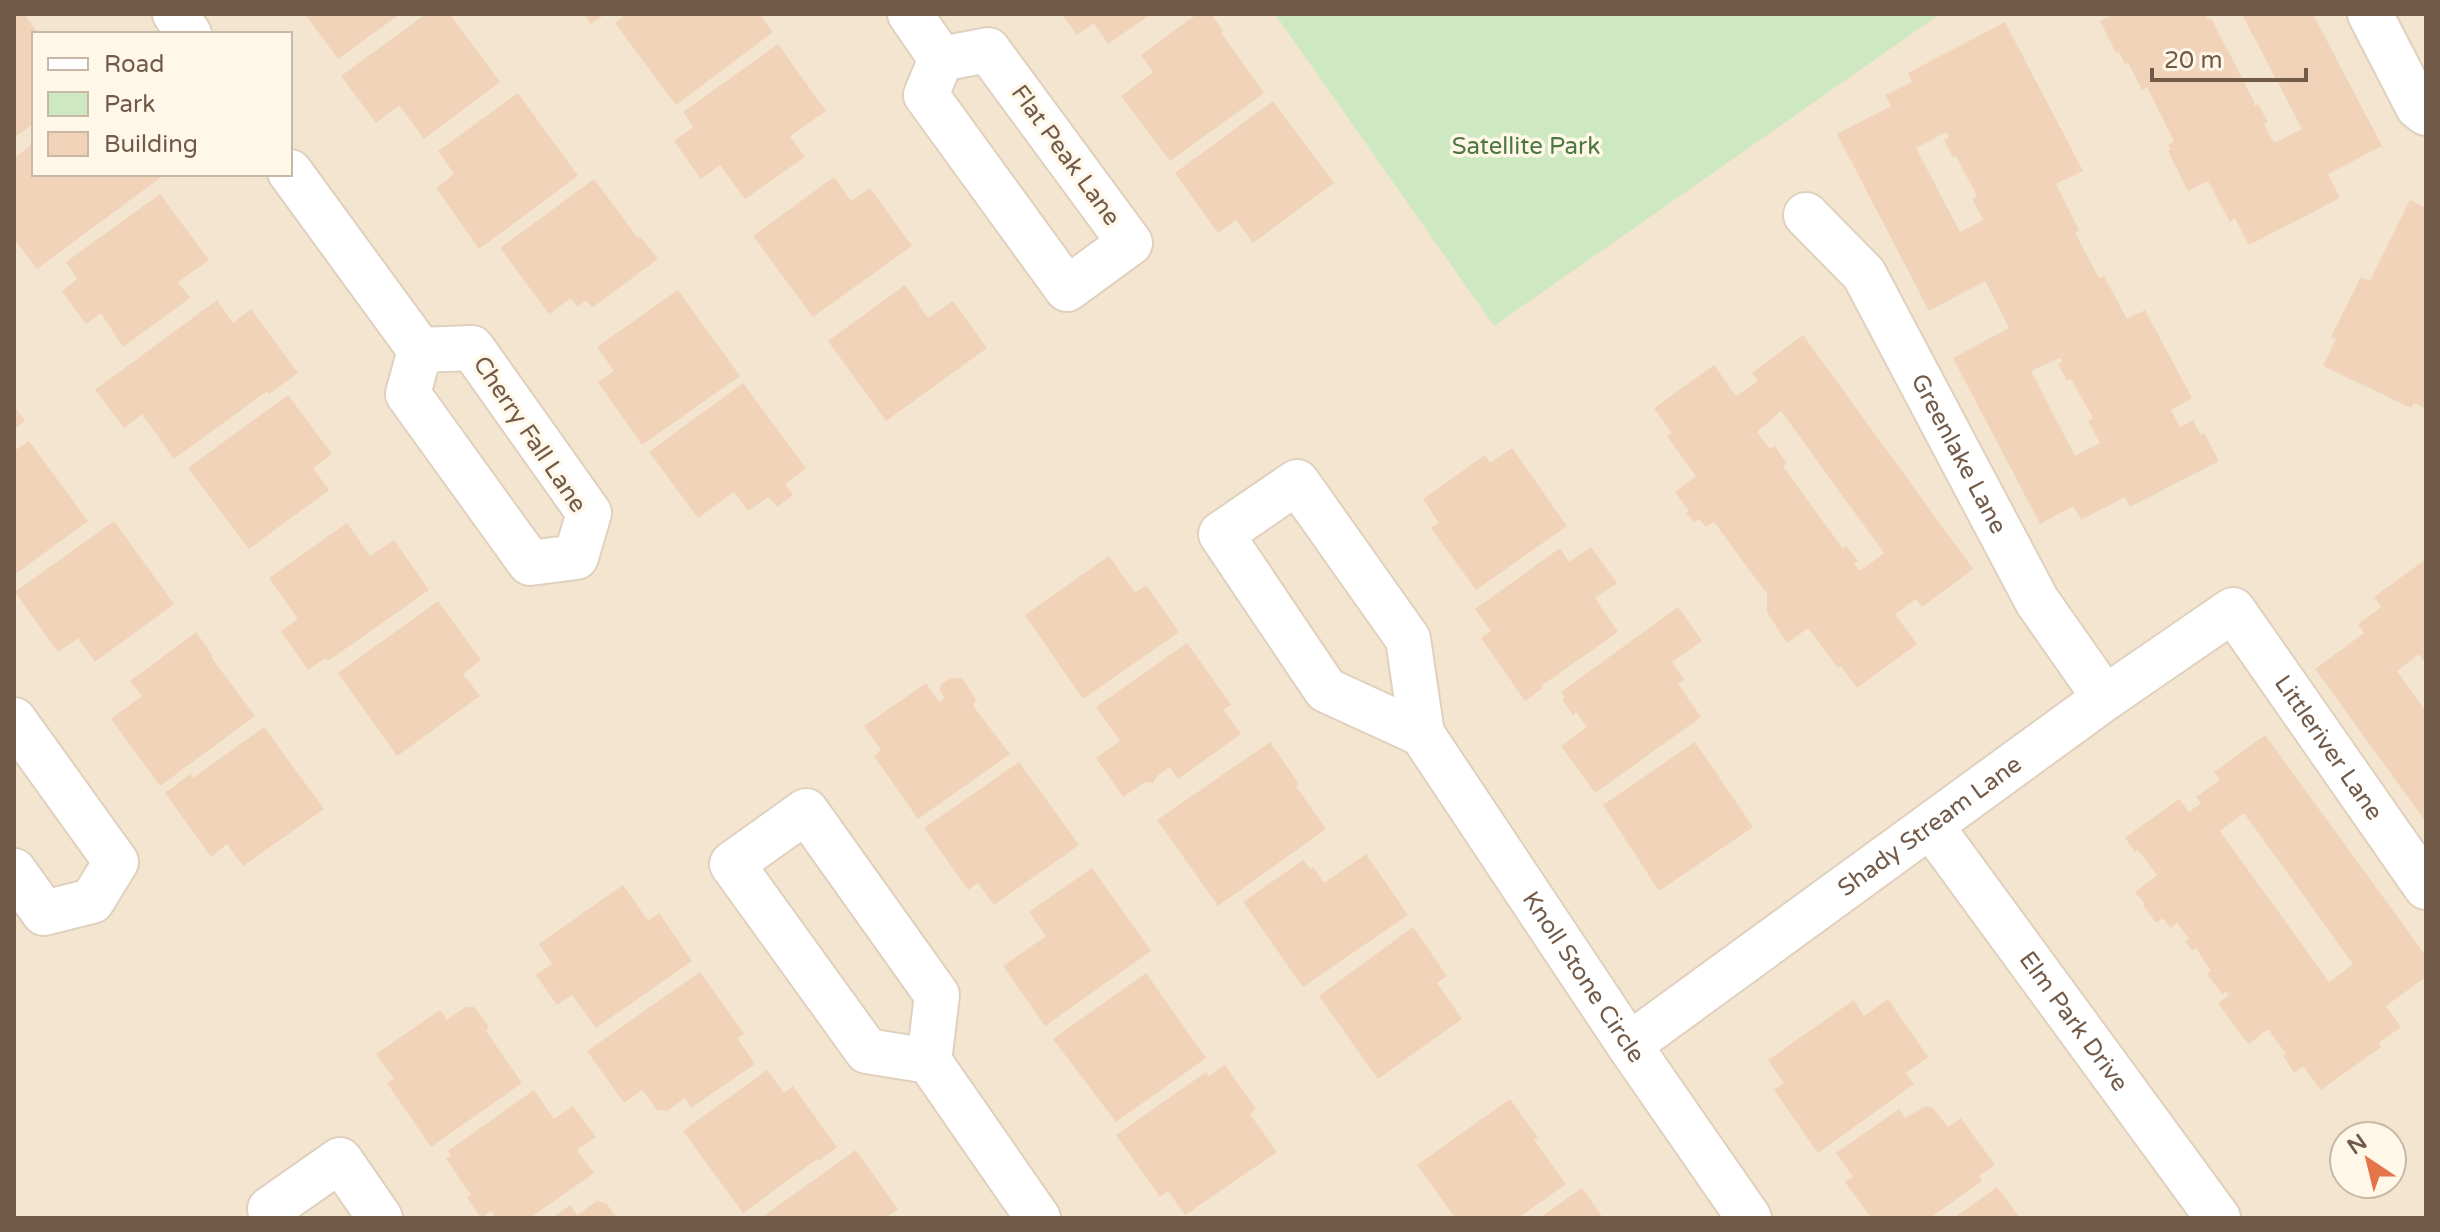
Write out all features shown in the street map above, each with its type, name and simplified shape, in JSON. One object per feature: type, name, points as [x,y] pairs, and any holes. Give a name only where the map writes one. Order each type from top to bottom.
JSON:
[{"type":"street","points":[[175,14],[188,32]]},
{"type":"street","points":[[910,14],[941,59]]},
{"type":"street","points":[[2370,14],[2418,107],[2426,113]]},
{"type":"street","name":"Flat Peak Lane","points":[[988,50],[1130,243],[1067,289],[926,95],[941,59],[988,50]]},
{"type":"street","points":[[292,175],[420,350]]},
{"type":"street","name":"Greenlake Lane","points":[[1806,215],[1864,274],[2037,601],[2105,698]]},
{"type":"street","name":"Cherry Fall Lane","points":[[472,348],[589,513],[576,557],[530,563],[408,394],[420,350],[472,348]]},
{"type":"street","name":"Knoll Stone Circle","points":[[1422,734],[1326,690],[1221,534],[1297,482],[1408,639],[1422,734],[1629,1045],[1749,1218]]},
{"type":"street","name":"Shady Stream Lane","points":[[1629,1045],[2105,698],[2233,610]]},
{"type":"street","name":"Littleriver Lane","points":[[2233,610],[2426,887]]},
{"type":"street","points":[[14,720],[116,862],[92,901],[44,913],[14,871]]},
{"type":"street","points":[[929,1061],[867,1051],[732,864],[806,811],[937,995],[929,1061],[1038,1218]]},
{"type":"street","name":"Elm Park Drive","points":[[1931,826],[2218,1218]]},
{"type":"street","points":[[276,1218],[270,1209],[340,1160],[380,1218]]},
{"type":"shaded area","points":[[14,14],[2426,14],[2426,1218],[14,1218]]},
{"type":"green space","name":"Satellite Park","points":[[1275,14],[1940,14],[1494,326]]},
{"type":"building","points":[[14,14],[24,14],[38,32],[32,32],[32,124],[14,138]]},
{"type":"building","points":[[305,14],[400,14],[338,59]]},
{"type":"building","points":[[426,14],[450,14],[500,82],[424,139],[399,105],[376,123],[341,76]]},
{"type":"building","points":[[584,14],[605,14],[591,24]]},
{"type":"building","points":[[627,14],[760,14],[773,32],[676,105],[615,23]]},
{"type":"building","points":[[1062,14],[1151,14],[1108,44],[1094,23],[1077,35]]},
{"type":"building","points":[[1197,14],[1211,14],[1264,93],[1170,161],[1121,96],[1153,72],[1141,55]]},
{"type":"building","points":[[2114,14],[2205,14],[2208,19],[2211,18],[2254,106],[2258,104],[2268,122],[2264,124],[2274,143],[2302,129],[2242,14],[2313,14],[2382,146],[2328,174],[2340,198],[2249,245],[2235,218],[2230,222],[2208,181],[2188,191],[2168,151],[2171,150],[2168,145],[2174,141],[2147,87],[2142,90],[2128,63],[2125,64],[2119,52],[2116,53],[2100,21]]},
{"type":"building","points":[[2005,22],[2083,171],[2056,184],[2079,230],[2075,233],[2099,278],[2104,276],[2127,319],[2145,310],[2192,398],[2171,410],[2180,427],[2193,420],[2219,461],[2130,507],[2125,497],[2081,520],[2073,506],[2040,524],[1953,358],[2009,328],[1985,281],[1929,311],[1837,134],[1891,106],[1885,95],[1912,82],[1908,73]],"holes":[[[1946,132],[1949,137],[1944,140],[1977,196],[1972,199],[1983,220],[1960,232],[1916,148]],[[2060,358],[2062,362],[2058,364],[2067,381],[2071,379],[2093,418],[2088,421],[2100,443],[2075,456],[2031,371]]]},
{"type":"building","points":[[778,44],[826,111],[790,136],[805,157],[745,199],[720,165],[701,179],[674,141],[693,127],[683,112]]},
{"type":"building","points":[[518,93],[578,176],[479,249],[436,188],[454,174],[438,151]]},
{"type":"building","points":[[1273,101],[1334,183],[1253,243],[1236,220],[1218,233],[1175,173]]},
{"type":"building","points":[[32,144],[32,176],[160,178],[37,269],[14,239],[14,158]]},
{"type":"building","points":[[834,177],[851,201],[870,188],[912,246],[813,317],[753,236]]},
{"type":"building","points":[[594,179],[638,238],[640,236],[658,259],[592,308],[586,300],[578,307],[571,298],[549,314],[500,248]]},
{"type":"building","points":[[160,194],[209,260],[178,282],[190,298],[123,347],[101,313],[86,324],[62,291],[77,279],[66,262]]},
{"type":"building","points":[[2410,200],[2426,208],[2426,304],[2423,311],[2426,312],[2426,409],[2414,403],[2411,408],[2323,366],[2336,339],[2331,337],[2361,277],[2370,281]]},
{"type":"building","points":[[905,285],[928,318],[953,301],[987,348],[886,421],[828,341]]},
{"type":"building","points":[[678,290],[740,376],[642,445],[598,382],[614,371],[597,347]]},
{"type":"building","points":[[217,300],[233,323],[251,309],[298,373],[269,394],[267,391],[174,459],[142,414],[124,428],[95,390]]},
{"type":"building","points":[[1803,335],[1973,569],[1922,607],[1916,599],[1895,614],[1917,644],[1857,688],[1808,628],[1787,643],[1767,612],[1767,594],[1714,522],[1706,527],[1699,519],[1694,522],[1675,492],[1696,476],[1667,436],[1672,433],[1654,408],[1714,365],[1736,396],[1758,381],[1752,373]],"holes":[[[1781,411],[1884,553],[1860,571],[1854,564],[1858,561],[1846,546],[1843,549],[1783,466],[1787,464],[1775,446],[1770,449],[1757,432]]]},
{"type":"building","points":[[743,383],[806,468],[785,484],[793,495],[777,507],[768,497],[748,511],[734,492],[698,518],[649,452]]},
{"type":"building","points":[[288,395],[332,454],[313,468],[329,490],[249,549],[188,468]]},
{"type":"building","points":[[14,406],[25,421],[14,429]]},
{"type":"building","points":[[29,441],[88,521],[14,575],[14,451]]},
{"type":"building","points":[[1512,448],[1567,526],[1476,590],[1431,528],[1439,523],[1423,499],[1485,455],[1490,463]]},
{"type":"building","points":[[114,521],[174,604],[95,662],[78,638],[58,652],[15,592]]},
{"type":"building","points":[[347,523],[370,556],[394,540],[429,590],[328,661],[325,658],[308,670],[281,631],[298,619],[269,578]]},
{"type":"building","points":[[1591,547],[1617,583],[1595,598],[1618,632],[1541,686],[1543,688],[1525,701],[1481,638],[1491,631],[1475,609],[1560,548],[1569,562]]},
{"type":"building","points":[[1109,556],[1135,593],[1146,585],[1179,632],[1083,699],[1025,615]]},
{"type":"building","points":[[2426,559],[2426,664],[2419,654],[2397,671],[2426,712],[2426,822],[2315,669],[2364,633],[2358,624],[2381,607],[2374,597]]},
{"type":"building","points":[[438,601],[481,660],[463,674],[480,696],[397,756],[338,673]]},
{"type":"building","points":[[1678,607],[1702,641],[1672,662],[1684,679],[1678,684],[1701,717],[1595,793],[1561,746],[1587,727],[1576,712],[1573,715],[1562,700],[1565,698],[1561,692]]},
{"type":"building","points":[[196,632],[255,716],[160,786],[111,719],[142,696],[130,681]]},
{"type":"building","points":[[1187,643],[1231,705],[1223,710],[1241,734],[1178,779],[1170,767],[1153,783],[1145,782],[1123,797],[1096,758],[1120,741],[1096,707]]},
{"type":"building","points":[[951,678],[962,678],[976,699],[973,706],[1010,754],[918,819],[874,756],[881,750],[864,726],[926,683],[939,702],[945,698],[940,691],[941,684]]},
{"type":"building","points":[[264,727],[324,809],[243,866],[227,844],[211,857],[165,793],[190,774],[193,778]]},
{"type":"building","points":[[2265,735],[2426,956],[2426,977],[2386,1006],[2401,1027],[2379,1043],[2381,1047],[2321,1090],[2303,1066],[2294,1073],[2283,1056],[2286,1054],[2268,1029],[2249,1044],[2218,1003],[2229,995],[2226,991],[2222,994],[2207,974],[2211,971],[2196,948],[2192,951],[2185,941],[2189,939],[2177,923],[2170,928],[2163,918],[2156,923],[2135,892],[2157,875],[2125,838],[2179,799],[2189,812],[2201,803],[2196,797],[2220,780],[2214,772]],"holes":[[[2244,813],[2353,964],[2329,982],[2220,831]]]},
{"type":"building","points":[[1270,742],[1326,829],[1218,906],[1157,820]]},
{"type":"building","points":[[1695,742],[1753,827],[1659,891],[1603,805]]},
{"type":"building","points":[[1019,762],[1079,845],[994,905],[978,883],[968,890],[924,828]]},
{"type":"building","points":[[1366,854],[1408,915],[1303,987],[1243,902],[1303,860],[1310,869],[1313,867],[1324,883]]},
{"type":"building","points":[[1092,868],[1151,951],[1045,1026],[1003,966],[1046,936],[1029,912]]},
{"type":"building","points":[[623,885],[648,921],[659,913],[692,961],[596,1028],[572,995],[557,1005],[536,975],[552,964],[539,944]]},
{"type":"building","points":[[1413,927],[1447,976],[1437,983],[1462,1019],[1378,1079],[1319,996]]},
{"type":"building","points":[[700,972],[744,1034],[737,1038],[755,1064],[691,1108],[685,1098],[667,1111],[657,1110],[642,1090],[624,1103],[587,1051]]},
{"type":"building","points":[[1146,973],[1206,1058],[1116,1122],[1053,1039]]},
{"type":"building","points":[[1888,999],[1928,1057],[1906,1073],[1914,1084],[1818,1153],[1774,1090],[1784,1083],[1768,1060],[1854,1000],[1864,1016]]},
{"type":"building","points":[[465,1007],[474,1007],[489,1027],[486,1031],[522,1083],[431,1147],[387,1083],[394,1079],[376,1054],[440,1010],[447,1020]]},
{"type":"building","points":[[1225,1065],[1256,1109],[1250,1114],[1277,1152],[1185,1215],[1168,1191],[1160,1197],[1116,1135],[1206,1072],[1209,1076]]},
{"type":"building","points":[[767,1070],[784,1093],[793,1086],[837,1147],[743,1213],[683,1131]]},
{"type":"building","points":[[534,1090],[554,1119],[573,1106],[596,1137],[577,1150],[594,1173],[530,1218],[496,1218],[491,1211],[481,1218],[467,1198],[471,1195],[446,1159],[451,1156],[448,1151]]},
{"type":"building","points":[[1510,1099],[1538,1138],[1534,1140],[1566,1184],[1518,1218],[1455,1218],[1417,1165]]},
{"type":"building","points":[[1926,1106],[1933,1108],[1948,1127],[1961,1118],[1995,1165],[1979,1176],[1982,1181],[1930,1218],[1871,1218],[1845,1182],[1853,1177],[1836,1153],[1899,1109],[1905,1118]]},
{"type":"building","points":[[856,1150],[898,1209],[886,1218],[761,1218]]},
{"type":"building","points":[[1997,1187],[2020,1218],[1954,1218]]},
{"type":"building","points":[[1582,1188],[1603,1218],[1539,1218]]},
{"type":"building","points":[[597,1201],[606,1203],[617,1218],[552,1218],[570,1205],[577,1215]]}]
